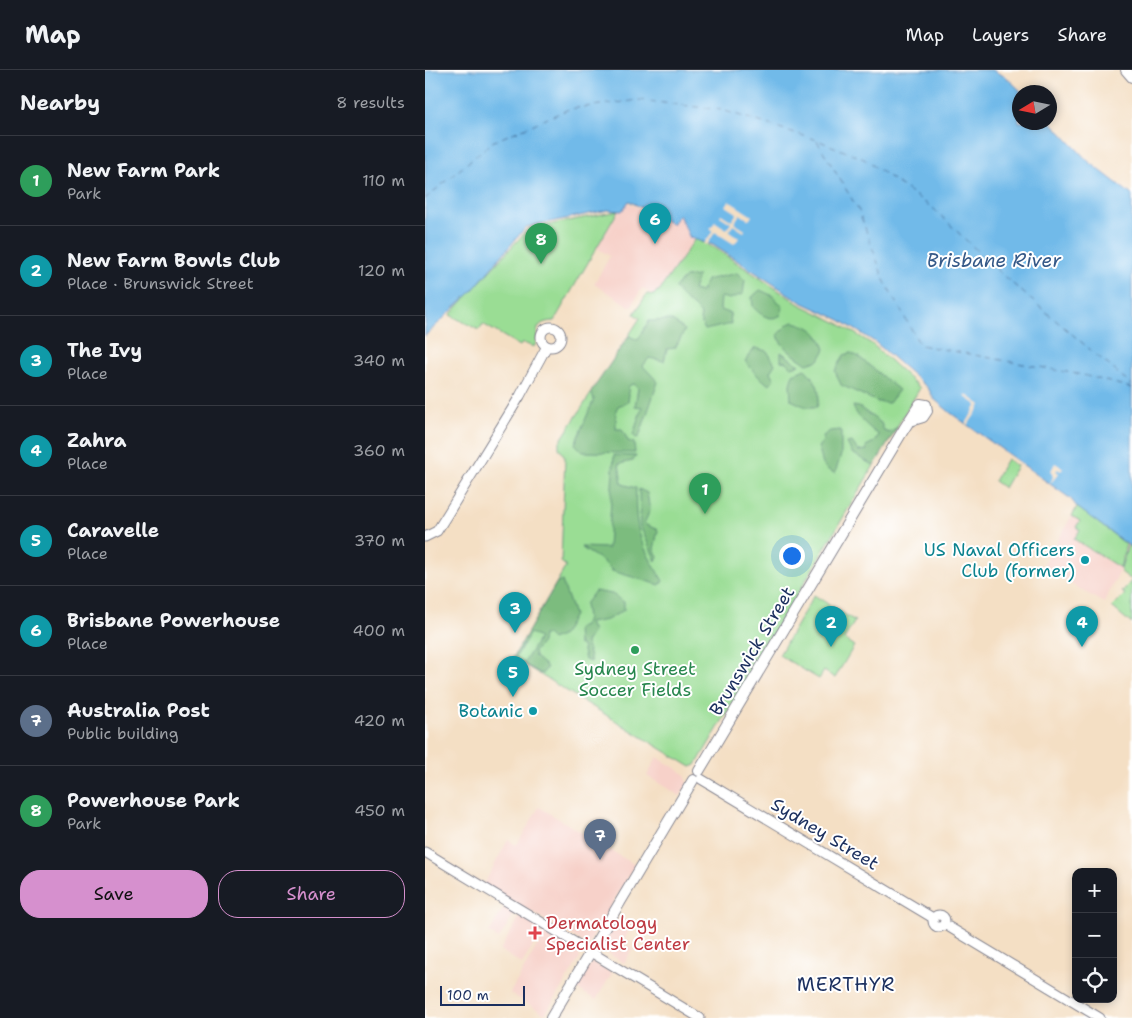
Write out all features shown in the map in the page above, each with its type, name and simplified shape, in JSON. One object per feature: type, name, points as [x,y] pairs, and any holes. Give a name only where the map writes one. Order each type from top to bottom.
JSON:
[{"type":"main road","points":[[1126,70],[1132,77]]},
{"type":"main road","name":"Brunswick Street","points":[[551,1018],[910,421]]},
{"type":"street","points":[[425,537],[437,531],[520,396],[547,346]]},
{"type":"street","name":"Sydney Street","points":[[698,776],[933,918],[935,926],[939,927],[944,924],[1099,1018]]},
{"type":"street","points":[[425,852],[700,1018]]},
{"type":"shaded area","points":[[627,202],[672,224],[679,214],[690,238],[695,239],[659,292],[654,295],[642,288],[631,307],[594,284],[610,256],[595,247],[618,211],[622,211]]},
{"type":"shaded area","points":[[1077,507],[1128,545],[1122,566],[1104,603],[1042,567]]},
{"type":"shaded area","points":[[657,757],[685,774],[687,784],[680,796],[647,776]]},
{"type":"shaded area","points":[[539,807],[635,865],[588,945],[484,884],[508,840],[516,845],[518,843]]},
{"type":"shaded area","points":[[505,906],[515,912],[499,939],[489,933]]},
{"type":"shaded area","points":[[521,915],[543,929],[522,964],[500,950]]},
{"type":"shaded area","points":[[619,918],[632,925],[623,942],[633,949],[624,963],[601,949]]},
{"type":"shaded area","points":[[546,930],[578,950],[580,958],[545,1014],[510,993]]},
{"type":"shaded area","points":[[592,962],[612,973],[596,1000],[576,988]]},
{"type":"green space","points":[[618,211],[554,321],[542,324],[539,327],[534,347],[523,343],[520,346],[483,324],[479,330],[450,315],[528,229]]},
{"type":"green space","points":[[695,239],[716,249],[799,304],[838,323],[872,344],[920,388],[696,765],[691,767],[513,658],[566,566],[561,562],[565,457],[559,448],[559,443],[640,318],[634,314],[647,294],[654,295],[659,291]]},
{"type":"green space","points":[[737,273],[745,280],[743,294],[730,299],[721,297],[720,310],[730,313],[731,324],[705,330],[700,320],[701,314],[683,298],[675,287],[685,277],[698,276],[693,290],[701,292],[706,280]]},
{"type":"green space","points":[[760,290],[773,296],[783,307],[781,315],[769,318],[753,307],[752,297]]},
{"type":"green space","points":[[671,320],[685,330],[675,348],[667,349],[664,361],[649,358],[643,366],[658,382],[639,437],[636,438],[633,435],[642,407],[635,406],[638,388],[636,385],[632,384],[628,387],[628,402],[618,406],[616,410],[616,429],[622,429],[628,441],[634,443],[635,453],[583,452],[575,444],[594,399],[591,392],[629,336],[638,340],[649,321]]},
{"type":"green space","points":[[794,322],[810,328],[820,338],[825,349],[819,360],[807,364],[789,351],[779,339],[778,334],[788,324]]},
{"type":"green space","points":[[755,348],[767,351],[775,364],[770,372],[774,379],[769,385],[745,361]]},
{"type":"green space","points":[[781,352],[799,365],[791,367],[787,362],[781,361]]},
{"type":"green space","points":[[851,353],[859,357],[899,390],[889,403],[878,402],[841,385],[835,371],[844,355]]},
{"type":"green space","points":[[805,369],[813,378],[819,390],[817,407],[806,407],[791,400],[790,384],[793,374]]},
{"type":"green space","points":[[853,406],[859,407],[881,423],[884,431],[890,433],[898,427],[874,466],[852,453],[847,443],[852,442],[858,451],[867,450],[866,446],[874,442],[879,435],[864,422]]},
{"type":"green space","points":[[841,430],[841,455],[835,473],[826,468],[822,463],[818,447],[823,441],[823,436],[830,431]]},
{"type":"green space","points":[[614,455],[636,456],[633,461],[619,464],[622,484],[636,488],[638,526],[644,547],[663,581],[660,585],[612,571],[602,561],[581,547],[608,548]]},
{"type":"green space","points":[[1007,459],[1017,466],[1004,488],[994,481]]},
{"type":"green space","points":[[639,489],[647,493],[650,510],[644,524],[658,530],[654,549],[658,556],[656,561],[640,526]]},
{"type":"green space","points":[[1077,507],[1126,544],[1120,568],[1074,539],[1080,530],[1076,527],[1080,521],[1072,516]]},
{"type":"green space","points":[[1128,545],[1132,548],[1132,577],[1130,579],[1120,571]]},
{"type":"green space","points":[[1132,580],[1132,624],[1112,607],[1125,594],[1122,592]]},
{"type":"green space","points":[[562,581],[574,615],[563,635],[552,640],[547,635],[543,635],[542,642],[534,652],[535,657],[547,667],[542,674],[513,658],[557,582]],"holes":[[[530,633],[539,638],[524,663],[516,657]]]},
{"type":"green space","points":[[595,591],[612,594],[624,602],[624,610],[607,620],[589,623],[593,632],[586,642],[591,662],[585,660],[582,646],[578,644],[577,629],[584,626],[587,618],[585,604]]},
{"type":"green space","points":[[814,595],[855,621],[844,639],[854,646],[835,678],[824,671],[819,679],[779,655]]},
{"type":"water","name":"Brisbane River","points":[[428,70],[992,70],[1006,77],[1015,85],[1012,85],[1012,130],[1057,130],[1057,128],[1088,161],[1132,195],[1132,548],[1077,507],[1071,499],[952,414],[934,399],[928,388],[875,342],[840,320],[801,302],[713,245],[690,238],[679,215],[672,224],[629,201],[622,211],[608,210],[526,227],[471,292],[425,336],[425,72]]},
{"type":"pier","points":[[729,201],[752,216],[749,220],[740,214],[734,223],[745,230],[744,232],[733,225],[729,231],[739,238],[734,244],[715,232],[707,245],[704,244],[713,231],[710,229],[715,222],[727,229],[731,223],[720,216],[721,214],[732,221],[737,213],[726,206]]},
{"type":"pier","points":[[965,394],[981,405],[968,425],[966,424],[977,405],[964,396]]},
{"type":"pier","points":[[1055,463],[1063,468],[1061,471],[1058,469],[1056,471],[1059,473],[1050,484],[1053,477],[1051,471]]},
{"type":"ferry route","points":[[425,199],[492,142],[569,109],[639,100],[722,110],[817,140],[864,159],[934,209],[1000,273],[1132,385]]},
{"type":"ferry route","points":[[817,141],[859,211],[884,280],[920,345],[1083,375],[1132,388]]},
{"type":"place","name":"Brisbane Powerhouse","points":[[655,244]]},
{"type":"place","name":"Powerhouse Park","points":[[541,264]]},
{"type":"place","name":"New Farm Park","points":[[705,514]]},
{"type":"place","name":"US Naval Officers Club (former)","points":[[1085,560]]},
{"type":"place","name":"The Ivy","points":[[515,633]]},
{"type":"place","name":"New Farm Bowls Club","points":[[831,647]]},
{"type":"place","name":"Zahra","points":[[1082,647]]},
{"type":"place","name":"Sydney Street Soccer Fields","points":[[635,650]]},
{"type":"place","name":"Caravelle","points":[[513,697]]},
{"type":"place","name":"Botanic","points":[[533,711]]},
{"type":"place","name":"Australia Post","points":[[600,860]]},
{"type":"place","name":"Dermatology Specialist Center","points":[[535,933]]},
{"type":"district","name":"MERTHYR","points":[[846,984]]}]
